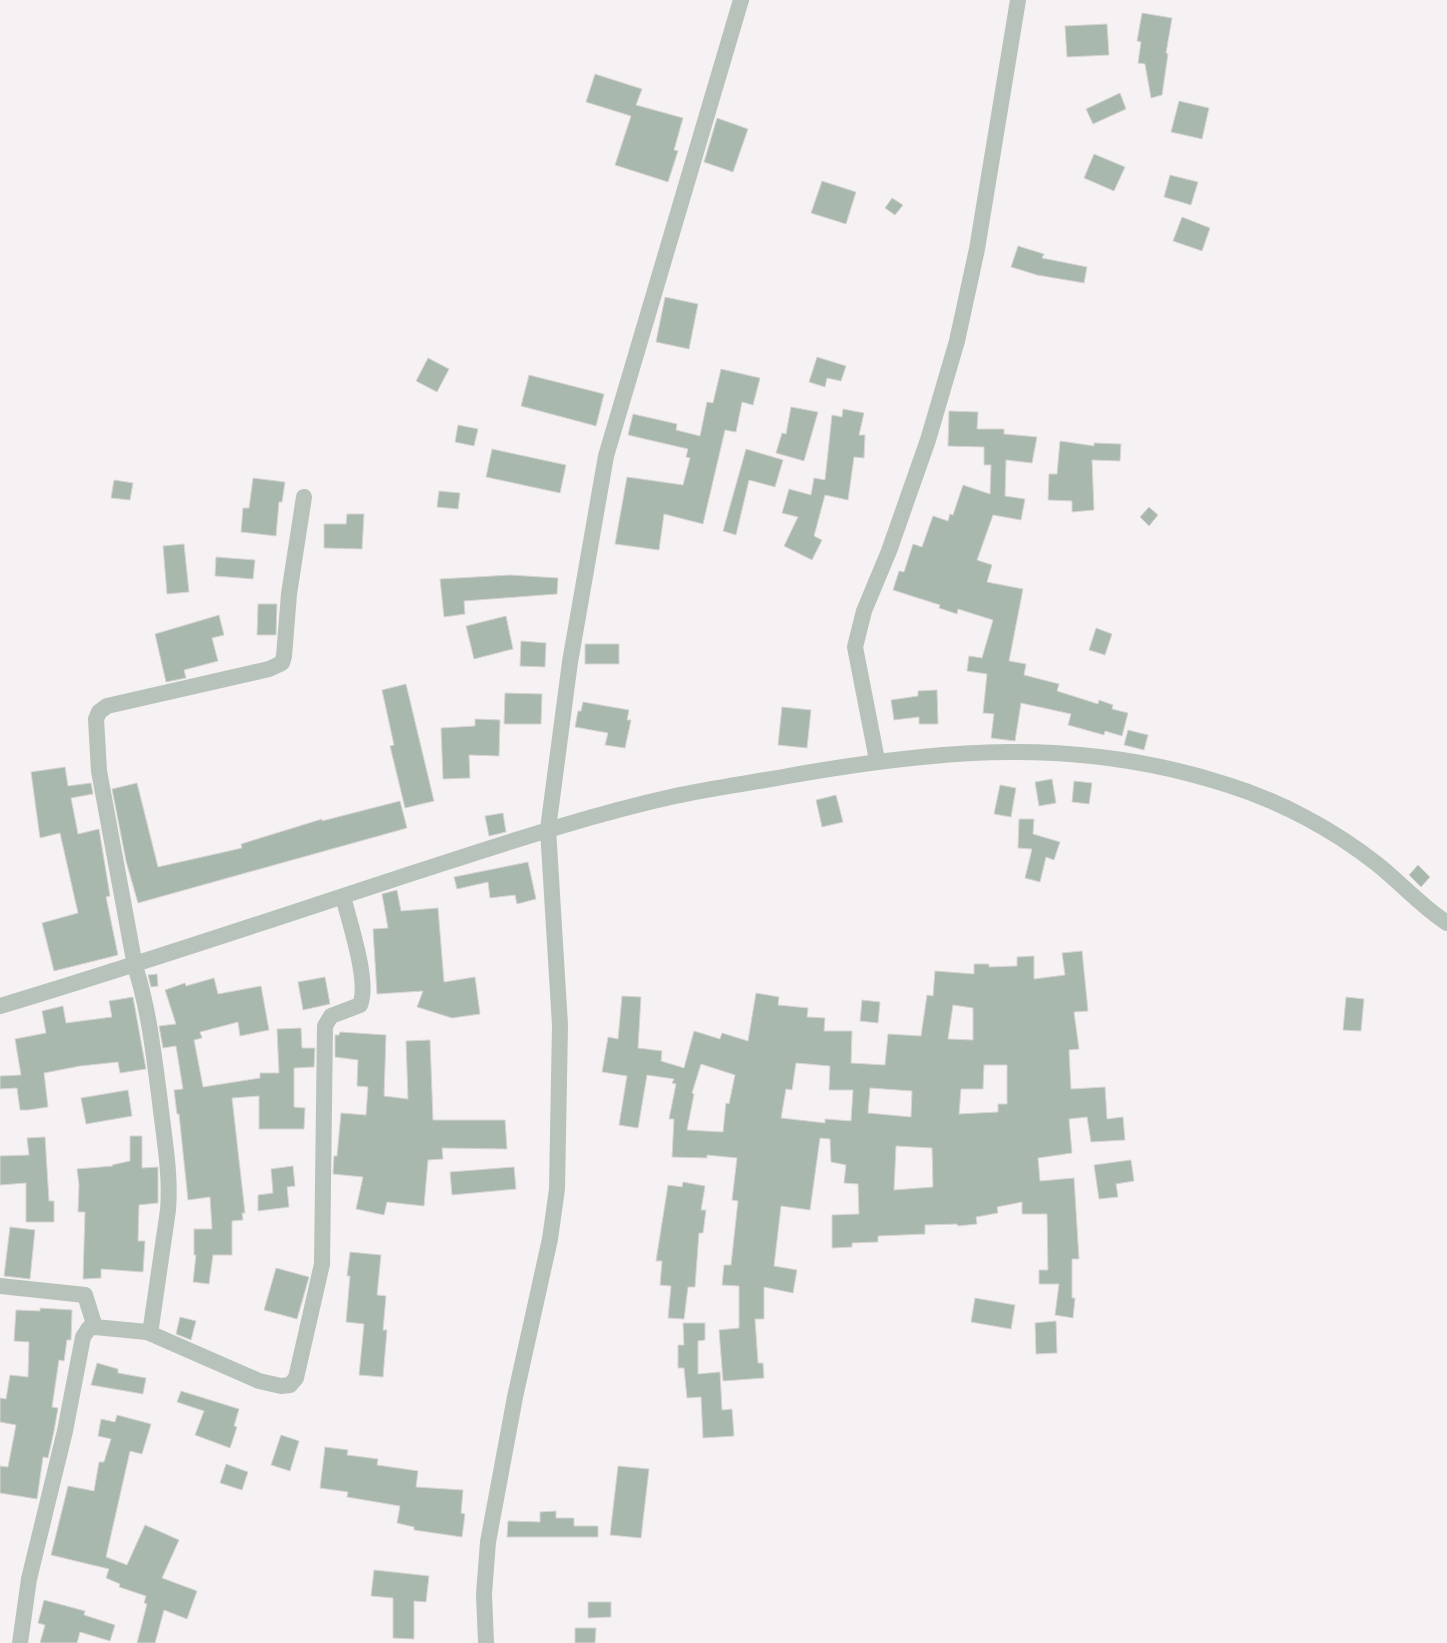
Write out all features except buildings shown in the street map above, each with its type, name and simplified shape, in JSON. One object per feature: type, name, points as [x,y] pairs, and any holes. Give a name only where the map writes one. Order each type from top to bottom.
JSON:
[{"type":"street","points":[[486,1643],[484,1594],[488,1542],[515,1397],[550,1238],[557,1189],[560,1025],[548,829],[570,662],[606,456],[741,0]]},
{"type":"street","points":[[877,760],[855,647],[864,611],[889,550],[928,440],[957,341],[977,250],[1018,0]]},
{"type":"street","points":[[147,1332],[151,1327],[169,1193],[152,1046],[144,996],[135,966],[99,771],[96,719],[99,712],[107,706],[269,669],[282,662],[289,594],[304,497]]},
{"type":"street","points":[[0,1006],[135,966],[548,829],[676,796],[877,760],[1012,750],[1094,754],[1160,765],[1221,782],[1270,800],[1317,824],[1376,864],[1430,911],[1447,923]]},
{"type":"street","points":[[20,1643],[29,1580],[65,1431],[83,1336],[89,1328],[147,1332],[259,1381],[281,1386],[290,1385],[296,1378],[322,1264],[325,1026],[331,1016],[360,1005],[363,998],[363,981],[343,896]]},
{"type":"street","points":[[0,1286],[85,1294],[95,1327]]}]
